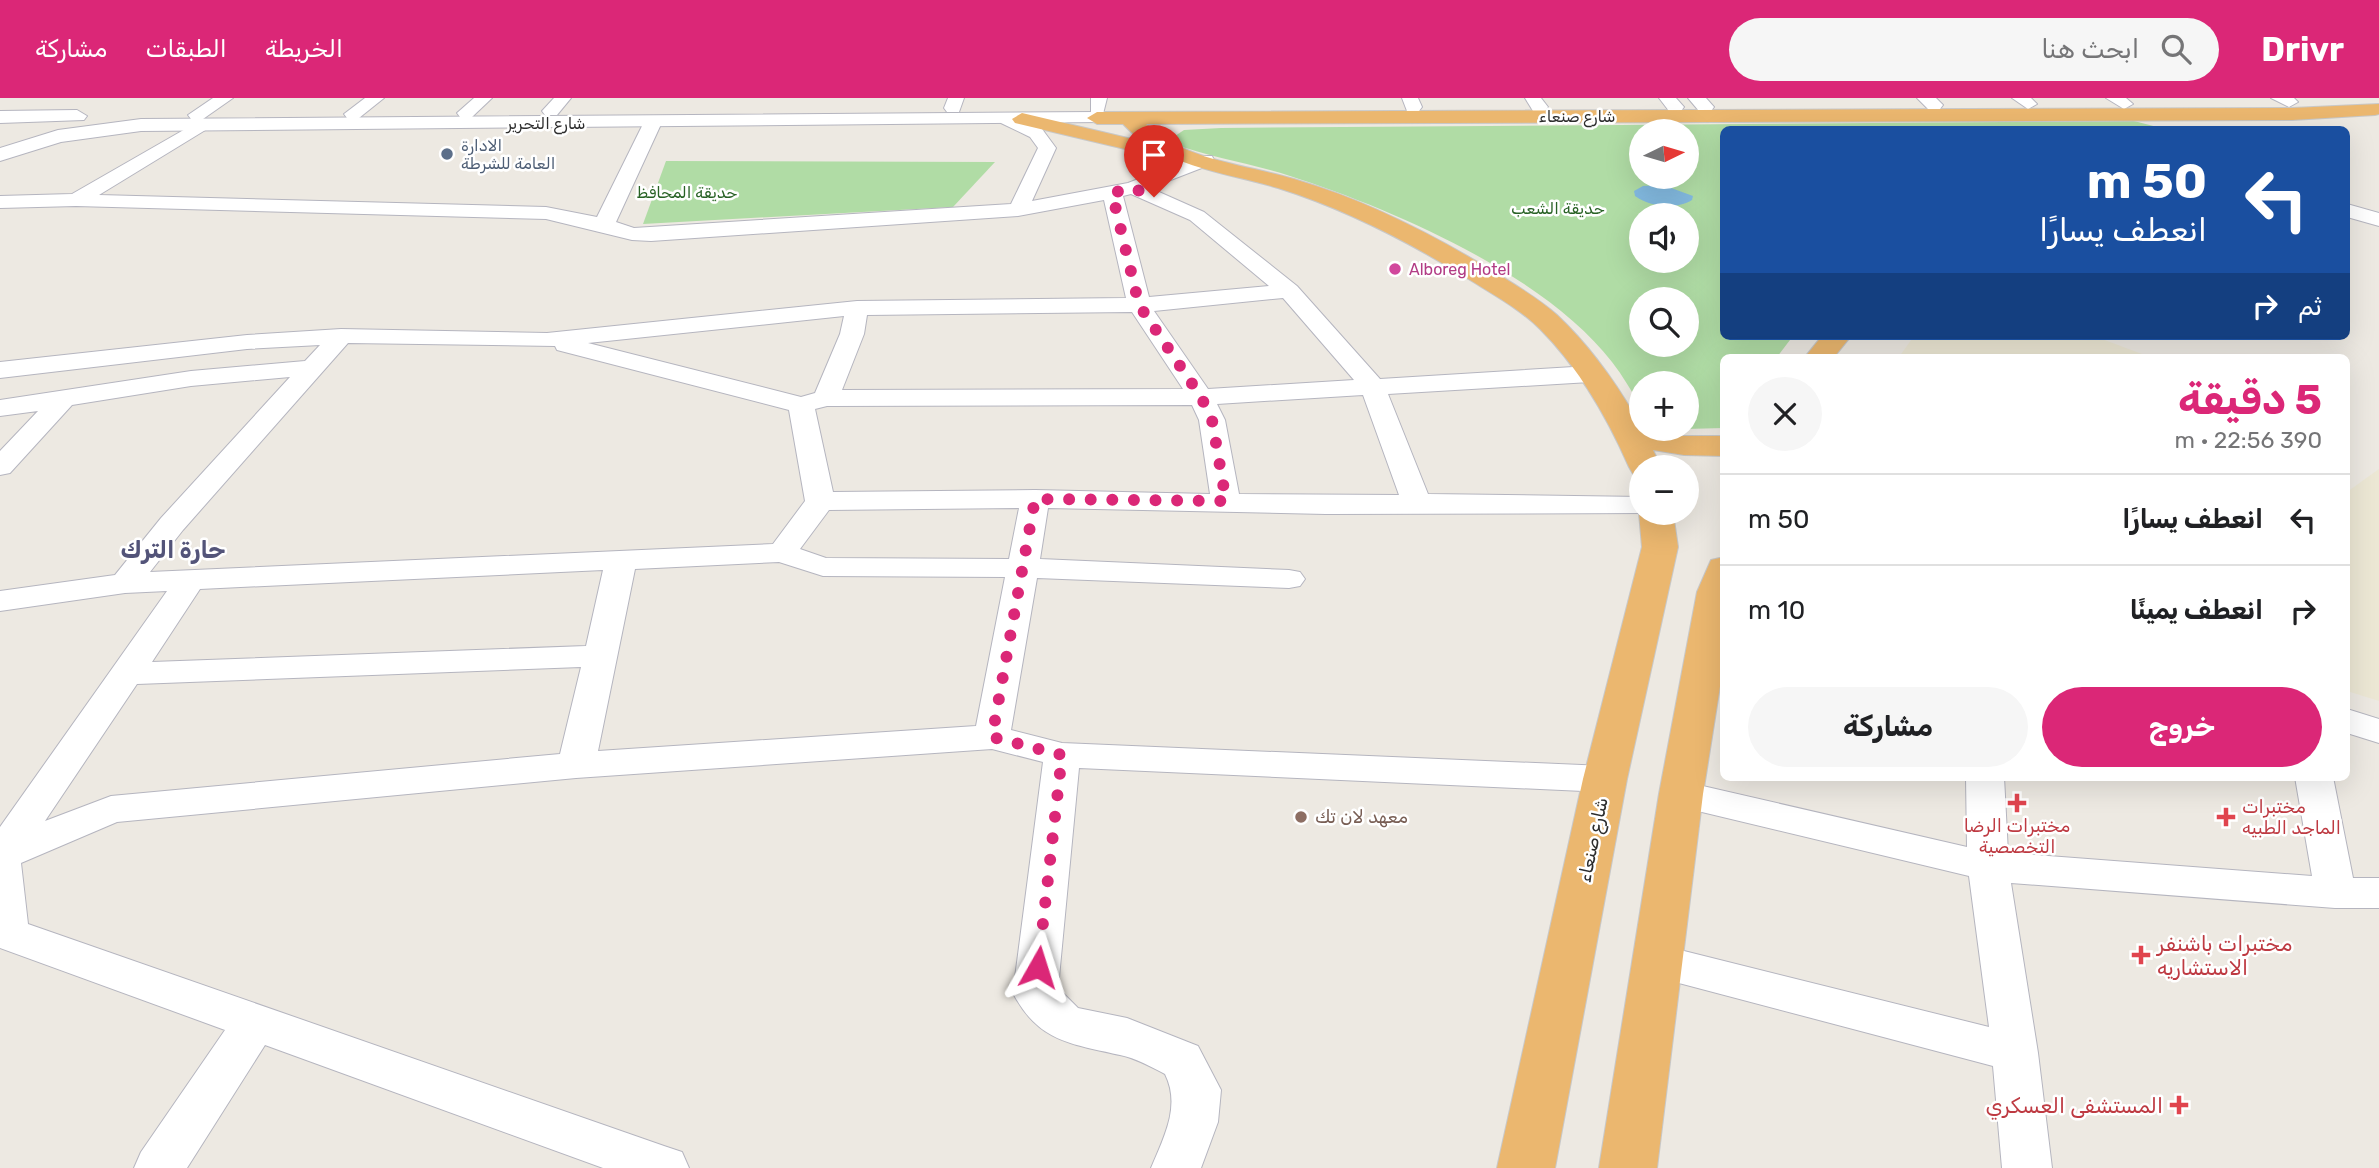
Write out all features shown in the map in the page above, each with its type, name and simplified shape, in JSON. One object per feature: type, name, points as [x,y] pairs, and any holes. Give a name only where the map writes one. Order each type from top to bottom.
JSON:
[{"type":"highway","name":"شارع صنعاء","points":[[1097,109],[1412,103],[2333,98]]},
{"type":"highway","name":"شارع صنعاء","points":[[1097,109],[1129,118],[2333,113],[2377,109]]},
{"type":"highway","points":[[2284,126],[2377,109]]},
{"type":"highway","points":[[1129,118],[1146,135],[1171,148],[1290,184],[1433,245],[1532,308],[1557,330],[1626,423],[1640,455]]},
{"type":"highway","points":[[1014,119],[1101,139],[1171,148]]},
{"type":"highway","points":[[1822,354],[1834,340]]},
{"type":"highway","points":[[1626,423],[1649,439],[1672,444],[1720,446]]},
{"type":"highway","name":"شارع صنعاء","points":[[1526,1168],[1605,779],[1660,547],[1657,525]]},
{"type":"highway","points":[[1628,1168],[1681,794],[1720,580]]},
{"type":"main road","name":"شارع التحرير","points":[[698,116],[810,103],[955,103],[1097,109]]},
{"type":"main road","name":"شارع التحرير","points":[[0,153],[83,131],[199,120],[467,113],[557,104],[645,114]]},
{"type":"main road","name":"شارع التحرير","points":[[0,117],[199,120],[645,114],[1014,119],[1097,109]]},
{"type":"main road","points":[[0,125],[13,135],[12,141],[0,153]]},
{"type":"street","points":[[76,200],[199,120],[225,98]]},
{"type":"street","points":[[353,114],[376,98]]},
{"type":"street","points":[[467,113],[484,98]]},
{"type":"street","points":[[604,225],[645,114]]},
{"type":"street","points":[[1014,119],[1036,133],[1047,148],[1018,210]]},
{"type":"street","points":[[0,202],[76,200],[546,213],[604,225],[632,234],[651,235],[1018,210],[1122,190],[1205,160]]},
{"type":"street","points":[[1122,190],[1197,216],[1289,291],[1372,385],[1417,503]]},
{"type":"street","points":[[1122,190],[1139,305],[1201,397],[1212,420],[1226,501]]},
{"type":"street","points":[[2350,211],[2379,220]]},
{"type":"street","points":[[0,370],[247,342],[341,336],[548,340],[857,308],[1139,305],[1289,291]]},
{"type":"street","points":[[782,553],[820,500],[813,402],[852,334],[857,308]]},
{"type":"street","points":[[125,583],[172,524],[341,336]]},
{"type":"street","points":[[548,340],[813,402],[1201,397],[1590,374]]},
{"type":"street","points":[[0,408],[62,401],[98,392],[178,380],[313,368]]},
{"type":"street","points":[[0,467],[62,401]]},
{"type":"street","points":[[820,500],[1035,499],[1326,505],[1417,503],[1629,506]]},
{"type":"street","points":[[992,737],[1035,499]]},
{"type":"street","points":[[0,601],[125,583],[782,553],[823,566],[1023,568],[1289,579]]},
{"type":"street","points":[[576,765],[621,562]]},
{"type":"street","points":[[190,581],[1,856],[8,934],[257,1020],[664,1168]]},
{"type":"street","points":[[126,674],[600,656]]},
{"type":"street","points":[[2350,722],[2379,731]]},
{"type":"street","points":[[1,856],[111,809],[576,765],[992,737],[1062,755],[1605,779]]},
{"type":"street","points":[[1062,755],[1035,993],[1063,1022],[1127,1037],[1182,1059],[1197,1090],[1194,1122],[1176,1168]]},
{"type":"street","points":[[1985,781],[1988,866],[2015,1053],[2026,1168]]},
{"type":"street","points":[[2315,781],[2335,893]]},
{"type":"street","points":[[1681,794],[1988,866],[2335,893],[2379,893]]},
{"type":"street","points":[[1656,961],[2015,1053]]},
{"type":"street","points":[[159,1168],[257,1020]]},
{"type":"shaded area","points":[[1911,340],[2105,340],[2142,354],[1901,354]]},
{"type":"shaded area","points":[[2379,469],[2379,701],[2350,692],[2350,490]]},
{"type":"green space","name":"حديقة الشعب","points":[[2134,121],[2153,126],[1720,126],[1720,340],[1790,340],[1779,354],[1720,354],[1720,428],[1699,429],[1699,371],[1629,371],[1629,387],[1612,362],[1583,330],[1548,301],[1464,249],[1419,226],[1331,190],[1275,171],[1201,153],[1172,143],[1172,138],[1184,130],[1221,128],[1629,125],[1629,189],[1699,189],[1699,124]]},
{"type":"green space","name":"حديقة المحافظ","points":[[666,161],[995,162],[953,207],[643,224]]},
{"type":"water","points":[[1674,189],[1693,196],[1692,200],[1686,203],[1648,203],[1635,196],[1634,191]]},
{"type":"place","name":"الادارة العامة للشرطة","points":[[447,154]]},
{"type":"place","name":"Alboreg Hotel","points":[[1395,269]]},
{"type":"place","name":"مختبرات الرضا التخصصية","points":[[2017,803]]},
{"type":"place","name":"معهد لان تك","points":[[1301,817]]},
{"type":"place","name":"مختبرات الماجد الطبيه","points":[[2226,817]]},
{"type":"place","name":"مختبرات باشنفر الاستشاريه","points":[[2141,955]]},
{"type":"place","name":"المستشفى العسكري","points":[[2179,1105]]},
{"type":"district","name":"حارة الترك","points":[[173,550]]},
{"type":"route","points":[[1038,967],[1062,755],[992,737],[1035,499],[1226,501],[1212,420],[1201,397],[1139,305],[1112,193],[1133,188],[1154,197]]}]
